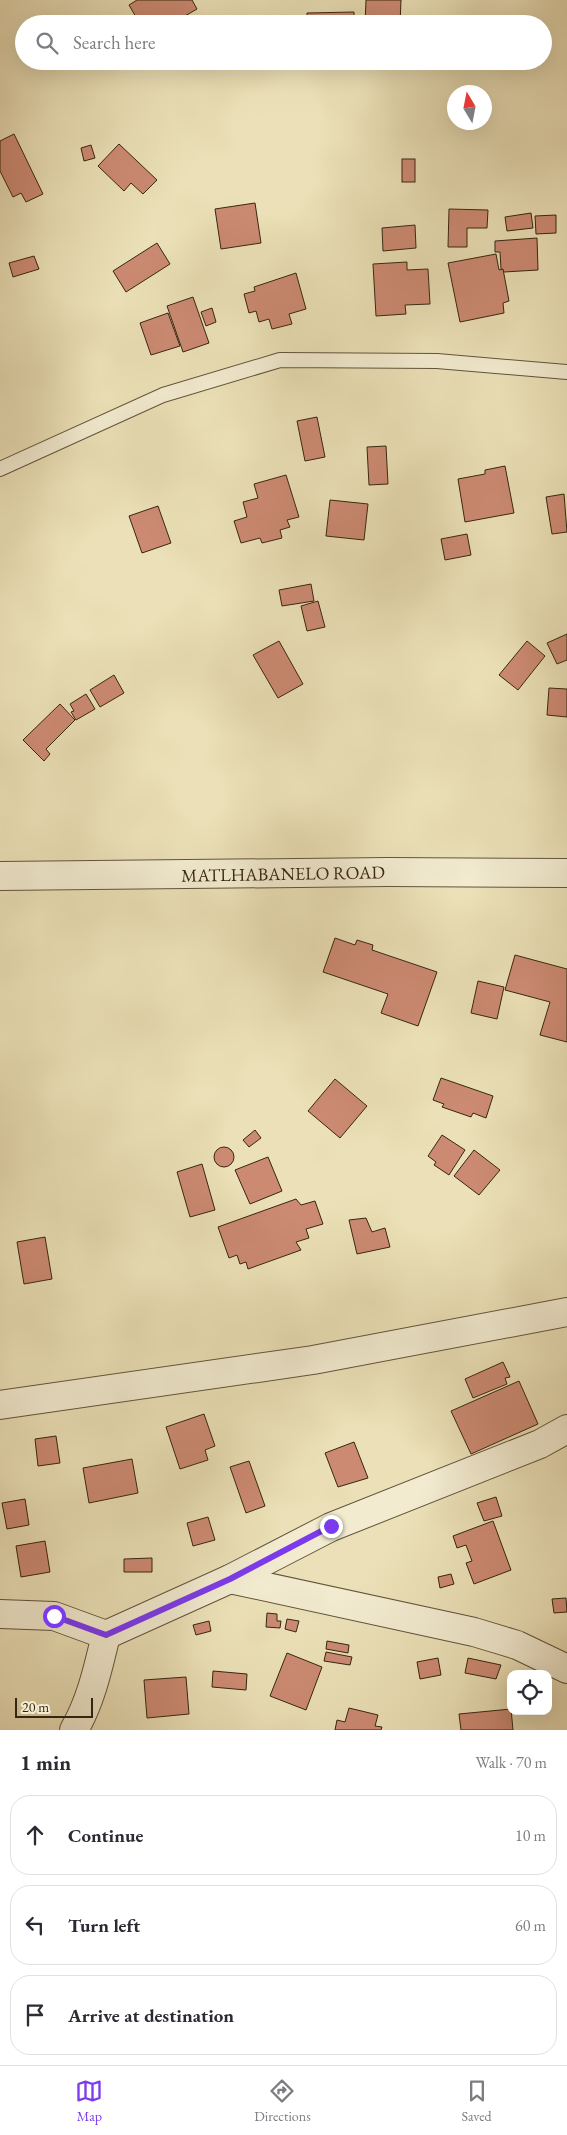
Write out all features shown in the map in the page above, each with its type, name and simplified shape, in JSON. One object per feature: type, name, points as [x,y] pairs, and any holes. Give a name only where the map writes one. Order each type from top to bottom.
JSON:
[{"type":"street","name":"MATLHABANELO ROAD","points":[[0,876],[388,872],[567,873]]},
{"type":"street","points":[[0,1405],[313,1360],[567,1312]]},
{"type":"street","points":[[0,1614],[54,1616],[106,1635],[230,1579],[331,1526],[540,1444],[567,1429]]},
{"type":"street","points":[[230,1579],[474,1632],[517,1645],[567,1669]]},
{"type":"street","points":[[74,1730],[84,1713],[93,1687],[106,1635]]},
{"type":"lane","points":[[0,469],[163,395],[280,360],[438,361],[567,372]]},
{"type":"building","points":[[137,0],[192,0],[197,9],[187,15],[135,15],[129,5]]},
{"type":"building","points":[[366,0],[401,0],[400,15],[365,15]]},
{"type":"building","points":[[354,12],[354,15],[307,15],[307,13]]},
{"type":"building","points":[[14,134],[43,194],[26,202],[21,193],[13,197],[0,171],[0,141]]},
{"type":"building","points":[[119,144],[157,180],[143,194],[131,183],[124,191],[98,166]]},
{"type":"building","points":[[91,145],[95,158],[84,161],[81,148]]},
{"type":"building","points":[[402,159],[415,159],[415,182],[402,182]]},
{"type":"building","points":[[255,203],[261,243],[221,249],[215,209]]},
{"type":"building","points":[[449,209],[488,210],[487,228],[467,228],[467,247],[448,247]]},
{"type":"building","points":[[531,213],[533,228],[507,231],[505,217]]},
{"type":"building","points":[[556,215],[556,233],[536,234],[535,216]]},
{"type":"building","points":[[415,225],[416,248],[383,251],[382,228]]},
{"type":"building","points":[[537,238],[538,270],[504,272],[501,269],[500,252],[495,252],[495,241]]},
{"type":"building","points":[[157,243],[170,264],[126,292],[113,271]]},
{"type":"building","points":[[496,254],[499,270],[503,269],[509,301],[503,303],[504,313],[460,322],[448,263]]},
{"type":"building","points":[[34,256],[39,269],[13,277],[9,263]]},
{"type":"building","points":[[407,262],[407,270],[428,269],[430,304],[405,305],[406,314],[376,316],[373,264]]},
{"type":"building","points":[[296,273],[306,309],[289,314],[292,324],[272,329],[269,319],[259,322],[256,311],[249,313],[244,294],[255,291],[254,287]]},
{"type":"building","points":[[193,297],[209,343],[183,352],[167,306]]},
{"type":"building","points":[[212,308],[216,322],[206,326],[201,312]]},
{"type":"building","points":[[168,313],[180,346],[151,355],[140,323]]},
{"type":"building","points":[[317,417],[325,457],[305,461],[297,421]]},
{"type":"building","points":[[386,446],[388,484],[369,485],[367,447]]},
{"type":"building","points":[[505,466],[514,513],[465,522],[458,479],[485,474],[485,470]]},
{"type":"building","points":[[286,475],[299,517],[287,520],[290,527],[280,530],[282,538],[262,543],[260,538],[241,543],[234,521],[247,517],[243,502],[258,498],[254,484]]},
{"type":"building","points":[[564,494],[567,532],[552,534],[546,497]]},
{"type":"building","points":[[330,500],[368,504],[364,540],[326,536]]},
{"type":"building","points":[[158,506],[171,543],[142,553],[129,516]]},
{"type":"building","points":[[467,534],[471,555],[445,560],[441,539]]},
{"type":"building","points":[[311,584],[314,601],[282,606],[279,590]]},
{"type":"building","points":[[318,601],[325,627],[307,631],[301,606]]},
{"type":"building","points":[[567,634],[567,660],[557,664],[547,643]]},
{"type":"building","points":[[279,641],[303,684],[278,698],[253,655]]},
{"type":"building","points":[[527,641],[545,656],[518,690],[499,675]]},
{"type":"building","points":[[114,675],[124,693],[100,707],[90,690]]},
{"type":"building","points":[[549,688],[567,689],[567,717],[547,715]]},
{"type":"building","points":[[86,694],[95,709],[76,720],[71,712],[74,711],[70,704]]},
{"type":"building","points":[[60,704],[75,720],[46,749],[50,754],[44,761],[23,740]]},
{"type":"building","points":[[335,938],[355,945],[357,940],[373,945],[372,950],[437,972],[418,1026],[381,1013],[388,994],[323,972]]},
{"type":"building","points":[[515,955],[567,969],[567,1042],[540,1035],[550,1002],[505,990]]},
{"type":"building","points":[[478,981],[504,987],[497,1019],[471,1013]]},
{"type":"building","points":[[441,1078],[493,1096],[486,1118],[473,1113],[471,1117],[442,1107],[444,1104],[433,1100]]},
{"type":"building","points":[[335,1079],[367,1106],[340,1138],[308,1111]]},
{"type":"building","points":[[255,1130],[261,1138],[249,1147],[243,1140]]},
{"type":"building","points":[[442,1135],[465,1150],[449,1175],[434,1165],[436,1162],[428,1156]]},
{"type":"building","points":[[224,1147],[231,1150],[234,1157],[231,1164],[224,1167],[217,1164],[214,1157],[217,1150]]},
{"type":"building","points":[[474,1150],[500,1170],[479,1195],[454,1176]]},
{"type":"building","points":[[268,1157],[282,1191],[250,1204],[235,1170]]},
{"type":"building","points":[[202,1164],[215,1210],[190,1217],[177,1172]]},
{"type":"building","points":[[296,1199],[301,1205],[315,1201],[323,1224],[306,1229],[309,1238],[296,1242],[301,1250],[248,1269],[246,1262],[240,1264],[237,1255],[229,1258],[218,1227]]},
{"type":"building","points":[[366,1218],[372,1232],[385,1228],[390,1247],[357,1254],[349,1220]]},
{"type":"building","points":[[45,1237],[52,1279],[24,1284],[17,1242]]},
{"type":"building","points":[[503,1362],[510,1377],[505,1378],[507,1384],[473,1398],[465,1379]]},
{"type":"building","points":[[519,1381],[538,1424],[471,1454],[451,1411]]},
{"type":"building","points":[[204,1414],[215,1446],[205,1450],[208,1460],[180,1469],[166,1427]]},
{"type":"building","points":[[56,1436],[60,1463],[38,1466],[35,1439]]},
{"type":"building","points":[[354,1442],[368,1478],[338,1487],[325,1453]]},
{"type":"building","points":[[132,1459],[138,1493],[89,1503],[83,1468]]},
{"type":"building","points":[[249,1461],[265,1506],[246,1513],[230,1467]]},
{"type":"building","points":[[496,1497],[502,1516],[484,1521],[477,1503]]},
{"type":"building","points":[[25,1499],[29,1525],[7,1529],[2,1503]]},
{"type":"building","points":[[208,1517],[215,1540],[193,1546],[187,1523]]},
{"type":"building","points":[[493,1521],[511,1570],[474,1584],[466,1563],[472,1561],[466,1545],[457,1548],[453,1536]]},
{"type":"building","points":[[45,1541],[50,1572],[21,1577],[16,1546]]},
{"type":"building","points":[[152,1558],[152,1572],[124,1572],[124,1559]]},
{"type":"building","points":[[451,1574],[454,1584],[440,1588],[438,1577]]},
{"type":"building","points":[[566,1598],[567,1612],[554,1613],[552,1599]]},
{"type":"building","points":[[267,1613],[277,1614],[277,1621],[281,1621],[280,1628],[266,1627]]},
{"type":"building","points":[[287,1619],[299,1621],[296,1632],[285,1629]]},
{"type":"building","points":[[209,1621],[211,1631],[196,1635],[193,1625]]},
{"type":"building","points":[[327,1641],[349,1645],[348,1653],[326,1649]]},
{"type":"building","points":[[326,1652],[352,1657],[350,1665],[324,1661]]},
{"type":"building","points":[[287,1653],[322,1667],[306,1710],[270,1696]]},
{"type":"building","points":[[438,1658],[441,1675],[420,1679],[417,1662]]},
{"type":"building","points":[[468,1658],[501,1665],[496,1679],[465,1673]]},
{"type":"building","points":[[213,1671],[247,1674],[246,1690],[212,1687]]},
{"type":"building","points":[[186,1677],[189,1714],[147,1718],[144,1680]]},
{"type":"building","points":[[349,1708],[378,1715],[375,1726],[382,1727],[381,1730],[335,1730],[337,1720],[345,1722]]},
{"type":"building","points":[[507,1709],[507,1715],[512,1715],[513,1730],[461,1730],[459,1714]]},
{"type":"route","points":[[54,1616],[106,1635],[230,1579],[331,1526]]}]
